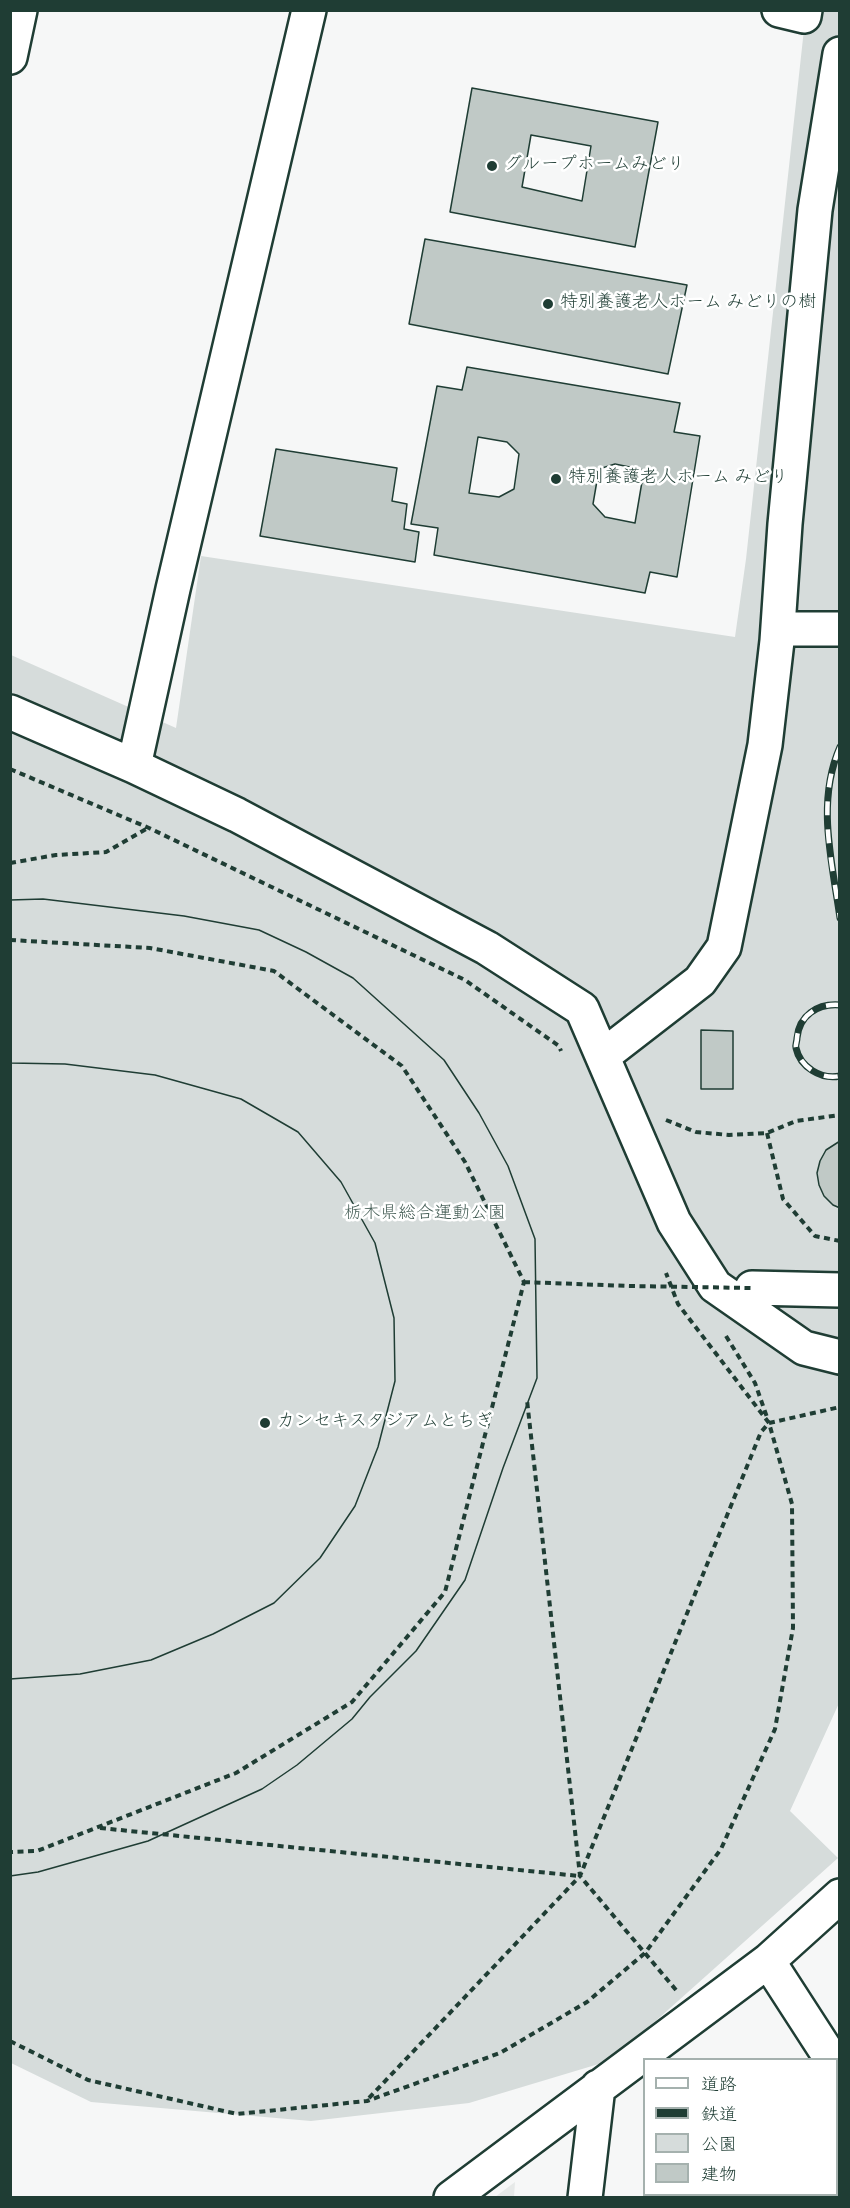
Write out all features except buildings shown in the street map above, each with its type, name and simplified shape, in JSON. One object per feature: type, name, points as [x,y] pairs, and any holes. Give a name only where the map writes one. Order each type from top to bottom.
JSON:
[{"type":"street","points":[[10,57],[20,10]]},
{"type":"street","points":[[134,766],[173,589],[309,10]]},
{"type":"street","points":[[779,10],[804,16],[805,10]]},
{"type":"street","points":[[603,1056],[700,981],[724,947],[765,745],[778,629],[785,524],[827,207],[840,54]]},
{"type":"street","points":[[778,629],[840,629]]},
{"type":"street","points":[[10,712],[134,766],[237,815],[487,948],[582,1010],[674,1222],[715,1286],[804,1348],[840,1357]]},
{"type":"street","points":[[752,1288],[840,1290]]},
{"type":"street","points":[[451,2198],[768,1961],[840,1896]]},
{"type":"street","points":[[768,1961],[831,2058]]},
{"type":"street","points":[[585,2198],[598,2087]]},
{"type":"path","points":[[10,769],[149,828],[465,980],[559,1046],[564,1056]]},
{"type":"path","points":[[10,863],[56,855],[106,852],[149,828]]},
{"type":"path","points":[[10,940],[150,948],[274,971],[402,1066],[465,1162],[524,1282],[445,1592],[352,1702],[236,1773],[37,1851],[10,1852]]},
{"type":"path","points":[[657,1124],[668,1119],[696,1132],[729,1135],[767,1133],[795,1121],[840,1114]]},
{"type":"path","points":[[668,1119],[672,1129]]},
{"type":"path","points":[[767,1133],[783,1199],[815,1236],[840,1241]]},
{"type":"path","points":[[10,2041],[88,2080],[237,2114],[367,2101],[500,2053],[586,2002],[645,1953],[721,1849],[775,1729],[793,1628],[792,1504],[769,1423],[678,1304],[665,1271]]},
{"type":"path","points":[[524,1282],[752,1288]]},
{"type":"path","points":[[526,1400],[580,1876],[696,2014]]},
{"type":"path","points":[[367,2101],[580,1876],[761,1432],[769,1423],[840,1407]]},
{"type":"path","points":[[98,1828],[580,1876]]},
{"type":"shaded area","points":[[515,2182],[514,2197],[495,2197]]},
{"type":"green space","name":"栃木県総合運動公園","points":[[806,11],[839,11],[840,1701],[790,1811],[838,1858],[612,2060],[469,2103],[311,2121],[91,2102],[11,2063],[11,655],[176,728],[201,556],[735,637],[746,559]]},
{"type":"railway","points":[[840,747],[833,768],[827,810],[830,853],[840,918]]},
{"type":"railway","points":[[840,1005],[824,1006],[805,1017],[798,1030],[796,1046],[798,1055],[812,1071],[826,1076],[840,1076]]},
{"type":"place","name":"グループホームみどり","points":[[492,166]]},
{"type":"place","name":"特別養護老人ホーム みどりの樹","points":[[548,304]]},
{"type":"place","name":"特別養護老人ホーム みどり","points":[[556,479]]},
{"type":"place","name":"カンセキスタジアムとちぎ","points":[[265,1423]]}]
